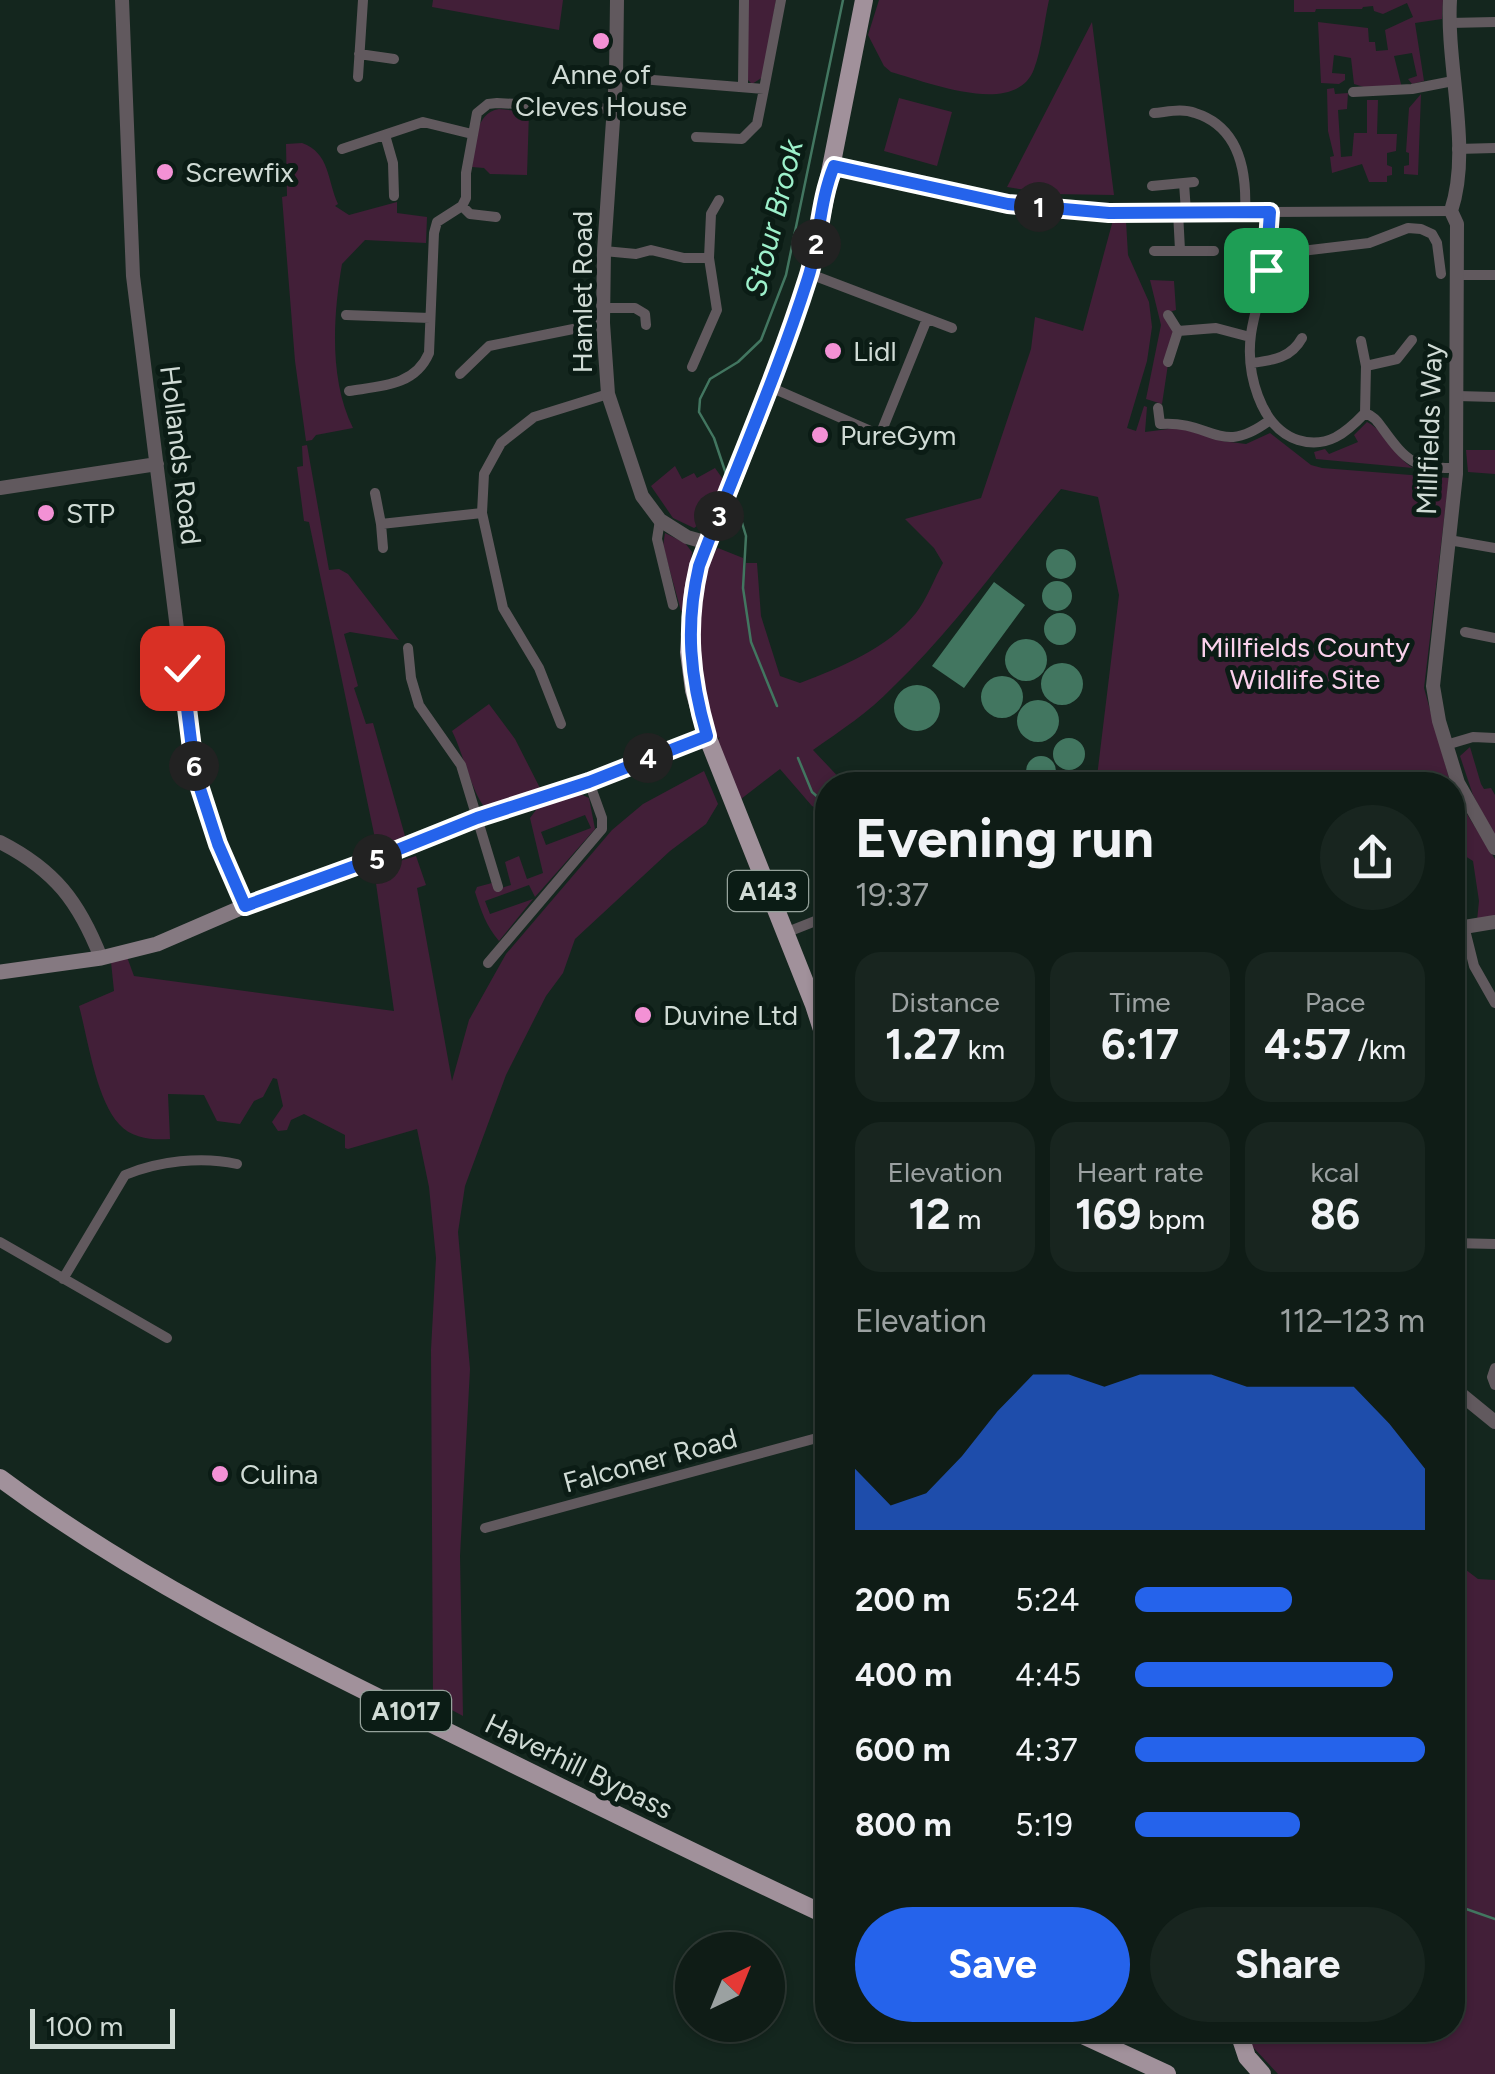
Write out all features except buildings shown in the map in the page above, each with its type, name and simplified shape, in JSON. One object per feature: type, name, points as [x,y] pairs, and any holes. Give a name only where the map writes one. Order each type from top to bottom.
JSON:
[{"type":"main road","name":"A143","points":[[815,1008],[707,736],[694,690],[689,628],[693,591],[708,543],[770,388],[810,274],[864,0]]},
{"type":"main road","points":[[0,972],[101,958],[156,944],[477,818],[589,782],[707,736]]},
{"type":"main road","name":"Haverhill Bypass","points":[[0,1478],[132,1567],[228,1621],[815,1910]]},
{"type":"main road","points":[[1098,2042],[1167,2074]]},
{"type":"main road","points":[[1239,2042],[1237,2074],[1262,2074]]},
{"type":"main road","points":[[1242,2042],[1262,2074]]},
{"type":"street","name":"Hollands Road","points":[[122,0],[132,276],[195,773],[218,844],[245,906]]},
{"type":"street","points":[[358,77],[363,0]]},
{"type":"street","name":"Hamlet Road","points":[[617,0],[604,251],[608,394],[642,496],[660,520]]},
{"type":"street","points":[[743,85],[744,0]]},
{"type":"street","points":[[696,137],[742,139],[757,124],[781,0]]},
{"type":"street","name":"Millfields Way","points":[[1450,0],[1448,23],[1457,149],[1457,192],[1451,211],[1457,224],[1456,468],[1433,686],[1454,772]]},
{"type":"street","points":[[1448,23],[1495,22]]},
{"type":"street","points":[[359,54],[394,58]]},
{"type":"street","points":[[616,77],[764,89]]},
{"type":"street","points":[[1354,92],[1453,81]]},
{"type":"street","points":[[349,391],[410,378],[424,366],[429,353],[437,222],[462,206],[466,198],[477,114],[488,104],[497,103],[613,109]]},
{"type":"street","points":[[1154,113],[1196,113],[1227,134],[1247,176],[1245,212]]},
{"type":"street","points":[[342,149],[423,122],[472,134]]},
{"type":"street","points":[[385,135],[393,162],[394,196]]},
{"type":"street","points":[[1457,149],[1495,148]]},
{"type":"street","points":[[834,166],[1008,204],[1109,213],[1451,211]]},
{"type":"street","points":[[1152,186],[1189,183],[1182,212],[1180,250]]},
{"type":"street","points":[[692,367],[717,310],[709,258],[711,214],[719,200]]},
{"type":"street","points":[[462,206],[470,214],[496,217]]},
{"type":"street","points":[[1270,212],[1269,252],[1250,336],[1253,378],[1270,420],[1284,434],[1303,442],[1323,442],[1349,430],[1366,413],[1366,366],[1361,341]]},
{"type":"street","points":[[1269,252],[1370,243],[1408,228],[1421,229],[1432,234],[1437,243],[1440,274]]},
{"type":"street","points":[[604,251],[636,254],[651,250],[684,258],[709,258]]},
{"type":"street","points":[[1154,251],[1214,251]]},
{"type":"street","points":[[1232,264],[1266,270]]},
{"type":"street","points":[[810,274],[952,328]]},
{"type":"street","points":[[1458,276],[1495,275]]},
{"type":"street","points":[[460,374],[489,346],[603,316],[635,308],[645,314],[646,326]]},
{"type":"street","points":[[1168,314],[1178,331],[1168,362]]},
{"type":"street","points":[[346,315],[430,318]]},
{"type":"street","points":[[770,388],[880,435],[928,318]]},
{"type":"street","points":[[1178,331],[1216,328],[1250,336]]},
{"type":"street","points":[[1252,363],[1276,360],[1295,351],[1302,338]]},
{"type":"street","points":[[1366,366],[1397,359],[1412,340]]},
{"type":"street","points":[[561,724],[539,668],[503,608],[482,512],[484,474],[501,444],[534,418],[608,394]]},
{"type":"street","points":[[1457,396],[1495,397]]},
{"type":"street","points":[[1158,408],[1160,424],[1182,422],[1224,437],[1248,436],[1270,420]]},
{"type":"street","points":[[1366,413],[1374,416],[1403,457],[1418,466],[1456,468]]},
{"type":"street","points":[[0,488],[157,464]]},
{"type":"street","points":[[375,494],[383,548]]},
{"type":"street","points":[[381,524],[482,512]]},
{"type":"street","points":[[673,605],[657,539],[660,520],[687,537],[708,543]]},
{"type":"street","points":[[1449,540],[1495,548]]},
{"type":"street","points":[[1472,638],[1495,638]]},
{"type":"street","points":[[408,648],[419,705],[461,766],[498,887]]},
{"type":"street","points":[[1446,745],[1474,737],[1495,738]]},
{"type":"street","points":[[488,963],[602,829],[589,782]]},
{"type":"street","name":"Millfields Way","points":[[1465,796],[1495,848]]},
{"type":"street","points":[[0,842],[42,868],[66,890],[84,917],[101,958]]},
{"type":"street","points":[[784,933],[815,921]]},
{"type":"street","points":[[1465,927],[1495,922]]},
{"type":"street","points":[[1465,945],[1495,1003]]},
{"type":"street","points":[[63,1278],[125,1175],[210,1158],[237,1164]]},
{"type":"street","points":[[0,1242],[167,1338]]},
{"type":"street","points":[[1465,1243],[1495,1244]]},
{"type":"street","points":[[1495,1368],[1495,1384]]},
{"type":"street","points":[[1465,1397],[1495,1422]]},
{"type":"street","name":"Falconer Road","points":[[485,1528],[815,1439]]},
{"type":"green space","points":[[433,0],[563,0],[559,30],[432,7]]},
{"type":"green space","points":[[748,0],[776,0],[763,77],[752,84],[748,80]]},
{"type":"green space","points":[[879,0],[1049,0],[1034,69],[1024,84],[1009,92],[990,94],[969,93],[891,72],[868,35]]},
{"type":"green space","points":[[1294,0],[1443,0],[1442,19],[1415,23],[1424,81],[1412,84],[1408,79],[1417,76],[1412,53],[1394,56],[1402,88],[1354,84],[1351,58],[1334,55],[1332,73],[1345,74],[1345,80],[1339,84],[1321,83],[1318,22],[1368,28],[1369,42],[1375,42],[1376,51],[1388,50],[1385,30],[1413,17],[1407,3],[1383,14],[1374,11],[1373,6],[1294,12]]},
{"type":"green space","points":[[1092,22],[1114,195],[1051,194],[1007,187]]},
{"type":"green space","points":[[1334,88],[1335,94],[1348,93],[1347,109],[1338,110],[1341,157],[1352,156],[1354,133],[1367,133],[1367,100],[1378,100],[1377,134],[1397,134],[1396,151],[1387,153],[1392,175],[1387,176],[1387,182],[1369,182],[1362,164],[1332,173],[1330,157],[1334,156],[1328,131],[1327,89]]},
{"type":"green space","points":[[1421,94],[1418,175],[1404,174],[1404,166],[1409,165],[1409,108]]},
{"type":"green space","points":[[899,98],[952,112],[937,166],[884,151]]},
{"type":"green space","points":[[499,109],[529,112],[527,175],[490,174],[484,168],[472,167],[480,124]]},
{"type":"green space","points":[[302,143],[323,160],[338,204],[335,206],[349,215],[397,202],[397,213],[427,217],[426,243],[365,240],[342,264],[335,348],[340,389],[353,428],[316,435],[306,441],[295,361],[282,197],[287,196],[286,144]]},
{"type":"green space","name":"Millfields County Wildlife Site","points":[[1113,220],[1126,221],[1128,255],[1149,302],[1152,327],[1147,361],[1127,428],[1136,431],[1144,406],[1145,432],[1184,427],[1222,441],[1246,444],[1270,433],[1311,465],[1322,468],[1449,478],[1424,688],[1447,772],[1098,772],[1119,595],[1098,497],[1061,489],[915,665],[874,705],[813,750],[834,772],[815,772],[815,807],[780,769],[741,799],[706,706],[698,654],[700,593],[710,559],[718,548],[743,558],[743,594],[746,563],[757,563],[761,616],[780,676],[800,683],[877,647],[904,626],[920,607],[943,563],[905,519],[981,498],[1031,349],[1035,317],[1083,331]]},
{"type":"green space","points":[[1150,280],[1174,281],[1176,310],[1163,314],[1173,331],[1162,404],[1146,399],[1161,325]]},
{"type":"green space","points":[[1367,422],[1413,468],[1316,459],[1314,452],[1325,449],[1329,454],[1358,442],[1354,435]]},
{"type":"green space","points":[[307,445],[329,570],[339,569],[348,574],[399,640],[344,634],[358,686],[354,688],[366,724],[373,723],[405,836],[377,848],[309,522],[304,521],[297,467],[303,466],[302,446]]},
{"type":"green space","points":[[1466,450],[1495,450],[1495,474],[1468,472]]},
{"type":"green space","points":[[675,466],[682,479],[694,473],[697,478],[715,468],[725,482],[707,519],[694,528],[673,518],[651,486]]},
{"type":"green space","points":[[665,533],[685,543],[692,552],[685,611],[681,611],[663,546]]},
{"type":"green space","points":[[489,704],[515,739],[541,790],[485,807],[452,731]]},
{"type":"green space","points":[[1470,747],[1481,784],[1484,789],[1491,788],[1495,795],[1495,837],[1473,795],[1460,756]]},
{"type":"green space","points":[[704,771],[718,804],[706,824],[670,851],[575,939],[563,973],[546,996],[506,1075],[465,1186],[458,1232],[470,1369],[460,1556],[463,1716],[433,1700],[431,1350],[436,1258],[429,1187],[417,1129],[348,1149],[345,1135],[304,1114],[291,1120],[287,1130],[278,1131],[272,1122],[283,1106],[277,1079],[273,1078],[240,1124],[217,1121],[204,1095],[168,1094],[170,1139],[136,1136],[119,1124],[104,1100],[79,1006],[114,991],[111,962],[127,957],[134,976],[394,1011],[374,869],[416,856],[426,885],[417,888],[452,1081],[469,1020],[506,954],[612,830],[643,804]]},
{"type":"green space","points":[[578,793],[589,798],[595,829],[535,897],[529,885],[485,901],[490,914],[533,899],[499,941],[487,924],[475,892],[477,887],[492,883],[495,890],[511,885],[505,862],[519,856],[527,879],[543,873],[530,818],[539,806]],"holes":[[[585,815],[591,828],[546,845],[541,832]]]},
{"type":"green space","points":[[1465,811],[1495,859],[1495,919],[1477,921],[1479,901],[1473,861],[1465,856]]},
{"type":"green space","points":[[1465,1569],[1478,1579],[1495,1580],[1495,2074],[1278,2074],[1250,2042],[1465,2042]]},
{"type":"shaded area","points":[[1061,549],[1072,553],[1076,564],[1072,575],[1061,579],[1050,575],[1046,564],[1050,553]]},
{"type":"shaded area","points":[[1057,581],[1068,585],[1072,596],[1068,607],[1057,611],[1046,607],[1042,596],[1046,585]]},
{"type":"shaded area","points":[[994,582],[1025,605],[964,688],[932,666]]},
{"type":"shaded area","points":[[1060,613],[1071,618],[1076,629],[1071,640],[1060,645],[1049,640],[1044,629],[1049,618]]},
{"type":"shaded area","points":[[1026,639],[1041,645],[1047,660],[1041,675],[1026,681],[1011,675],[1005,660],[1011,645]]},
{"type":"shaded area","points":[[1062,663],[1077,669],[1083,684],[1077,699],[1062,705],[1047,699],[1041,684],[1047,669]]},
{"type":"shaded area","points":[[1002,676],[1017,682],[1023,697],[1017,712],[1002,718],[987,712],[981,697],[987,682]]},
{"type":"shaded area","points":[[917,685],[934,691],[940,708],[934,725],[917,731],[900,725],[894,708],[900,691]]},
{"type":"shaded area","points":[[1038,700],[1052,707],[1059,721],[1052,735],[1038,742],[1024,735],[1017,721],[1024,707]]},
{"type":"shaded area","points":[[1069,738],[1080,743],[1085,754],[1080,765],[1069,770],[1058,765],[1053,754],[1058,743]]},
{"type":"shaded area","points":[[1035,757],[1047,757],[1056,772],[1026,772]]},
{"type":"waterway","name":"Stour Brook","points":[[726,474],[714,438],[699,412],[700,399],[710,379],[738,362],[761,340],[786,275],[843,0]]},
{"type":"waterway","name":"Stour Brook","points":[[734,496],[746,536],[743,588],[751,642],[777,706]]},
{"type":"waterway","name":"Stour Brook","points":[[798,758],[815,795]]},
{"type":"waterway","name":"Stour Brook","points":[[1465,1909],[1495,1919]]},
{"type":"place","name":"Anne of Cleves House","points":[[601,41]]},
{"type":"place","name":"Screwfix","points":[[165,172]]},
{"type":"place","name":"Lidl","points":[[833,351]]},
{"type":"place","name":"PureGym","points":[[820,435]]},
{"type":"place","name":"STP","points":[[46,513]]},
{"type":"place","name":"Duvine Ltd","points":[[643,1015]]},
{"type":"place","name":"Culina","points":[[220,1474]]},
{"type":"route","points":[[182,668],[195,773],[218,844],[245,906],[477,818],[589,782],[707,736],[694,690],[689,652],[693,591],[699,566],[770,388],[810,274],[834,166],[1008,204],[1109,213],[1270,212],[1266,270]]}]
